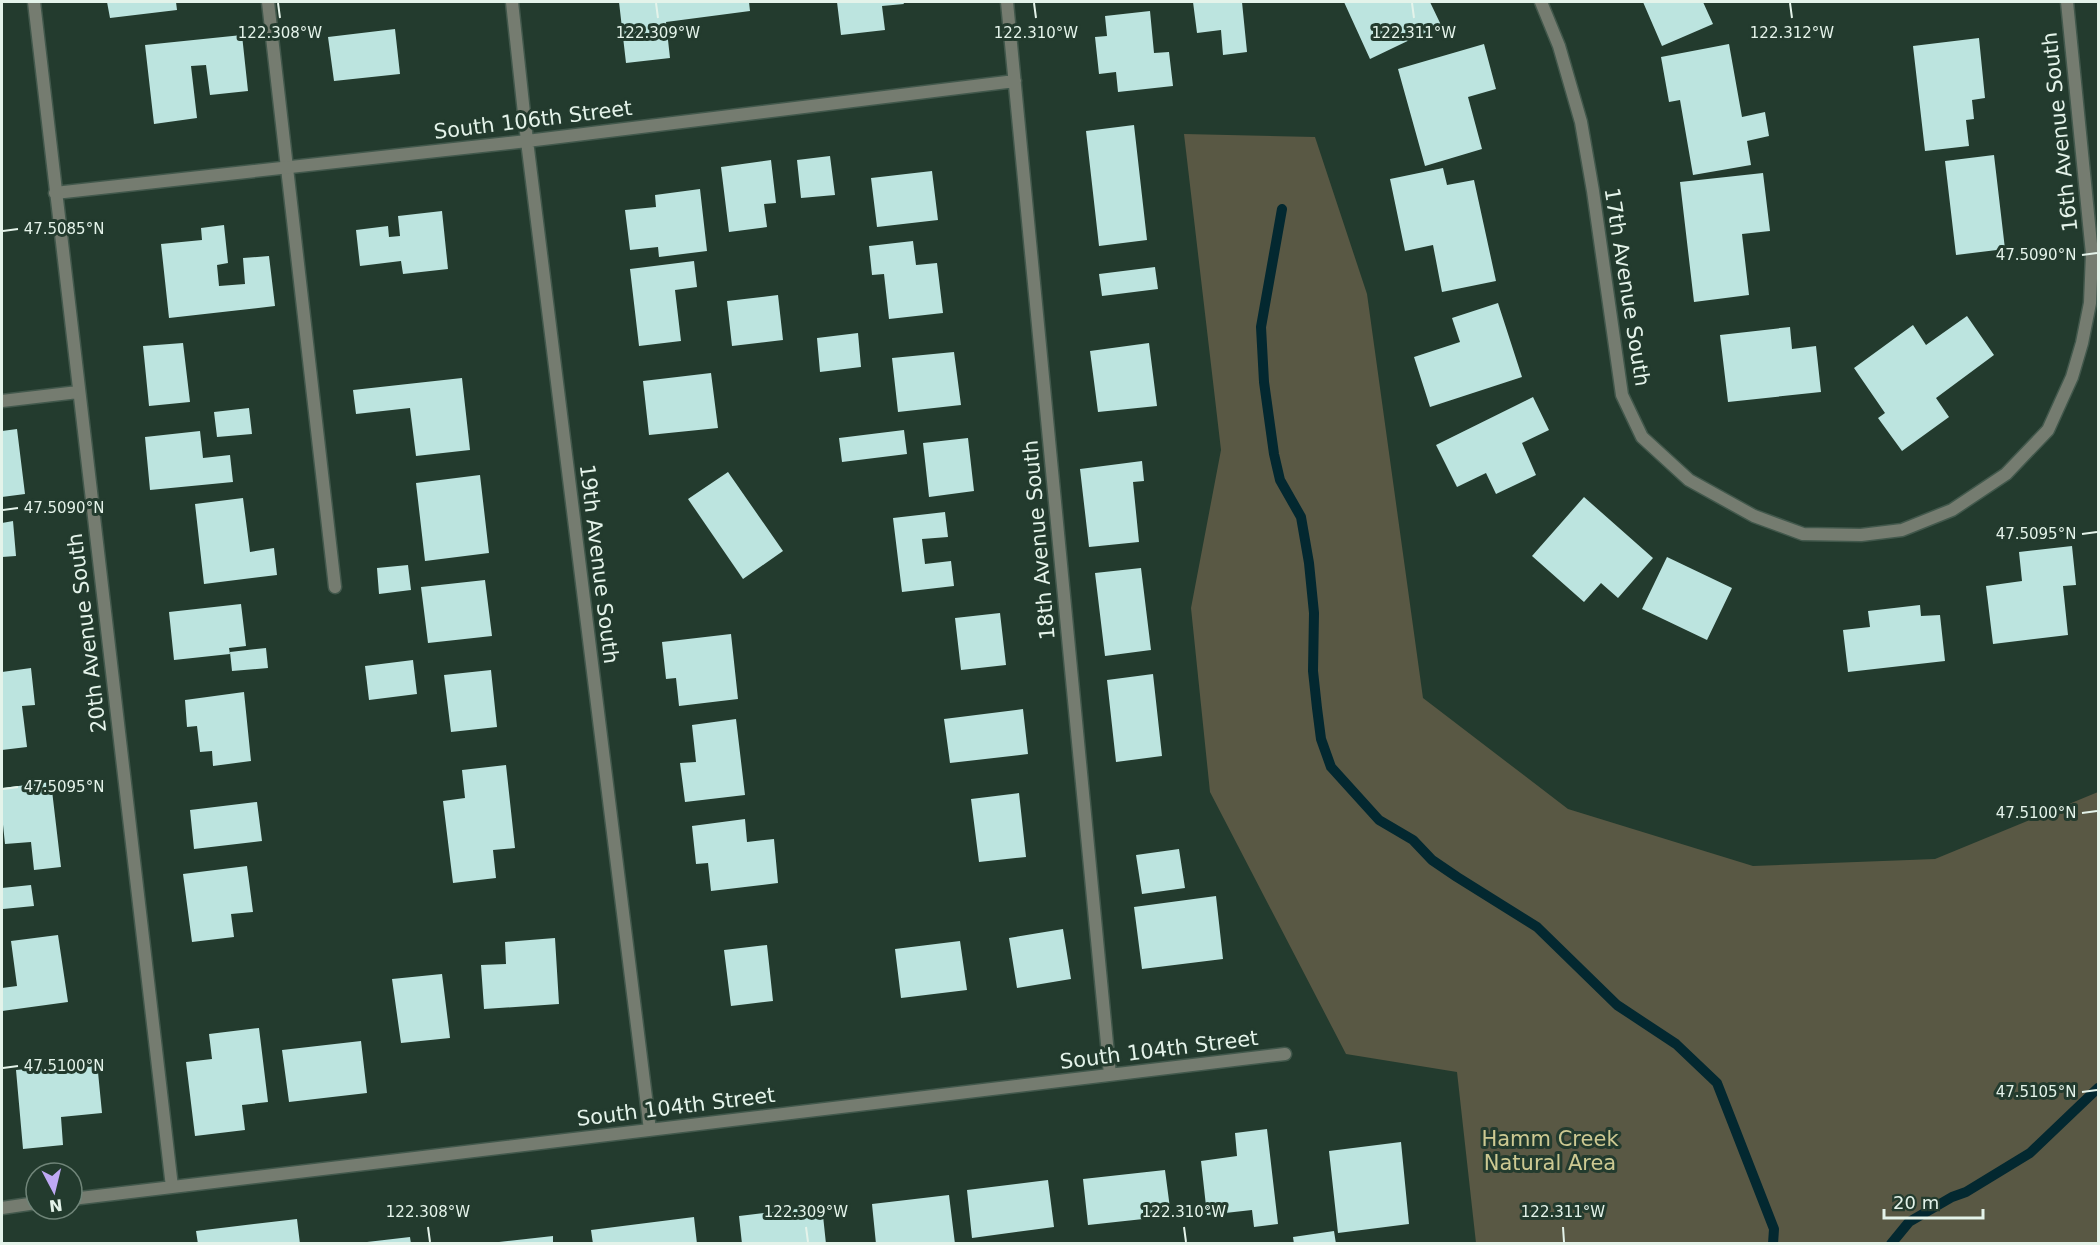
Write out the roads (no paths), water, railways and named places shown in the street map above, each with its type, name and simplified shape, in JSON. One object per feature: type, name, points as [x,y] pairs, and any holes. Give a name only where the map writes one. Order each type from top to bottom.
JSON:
[{"type":"street","name":"20th Avenue South","points":[[34,2],[172,1187]]},
{"type":"street","points":[[268,2],[335,587]]},
{"type":"street","name":"19th Avenue South","points":[[512,2],[526,141],[650,1130]]},
{"type":"street","name":"18th Avenue South","points":[[1007,2],[1110,1075]]},
{"type":"street","name":"17th Avenue South","points":[[1541,2],[1559,46],[1581,122],[1622,395],[1642,437],[1689,480],[1754,516],[1803,534],[1861,535],[1902,530],[1952,510],[2006,474],[2048,430]]},
{"type":"street","name":"16th Avenue South","points":[[2048,430],[2072,377],[2082,343],[2091,293],[2092,254],[2067,2]]},
{"type":"street","name":"South 106th Street","points":[[55,193],[526,141],[1015,81]]},
{"type":"street","points":[[2,401],[78,392]]},
{"type":"street","name":"South 104th Street","points":[[84,1198],[1285,1054]]},
{"type":"street","points":[[2,1208],[24,1205]]},
{"type":"waterway","points":[[1282,209],[1261,327],[1264,382],[1280,480],[1301,517],[1314,613],[1313,671],[1317,708],[1321,739],[1331,767],[1379,820],[1413,840],[1432,860],[1457,877],[1537,927],[1617,1005],[1676,1044],[1717,1083],[1774,1229],[1773,1244]]},
{"type":"waterway","points":[[1891,1244],[1909,1222],[1952,1197],[1966,1192],[2030,1153],[2098,1088]]},
{"type":"park label","name":"Hamm Creek Natural Area","points":[[1550,1151]]}]
